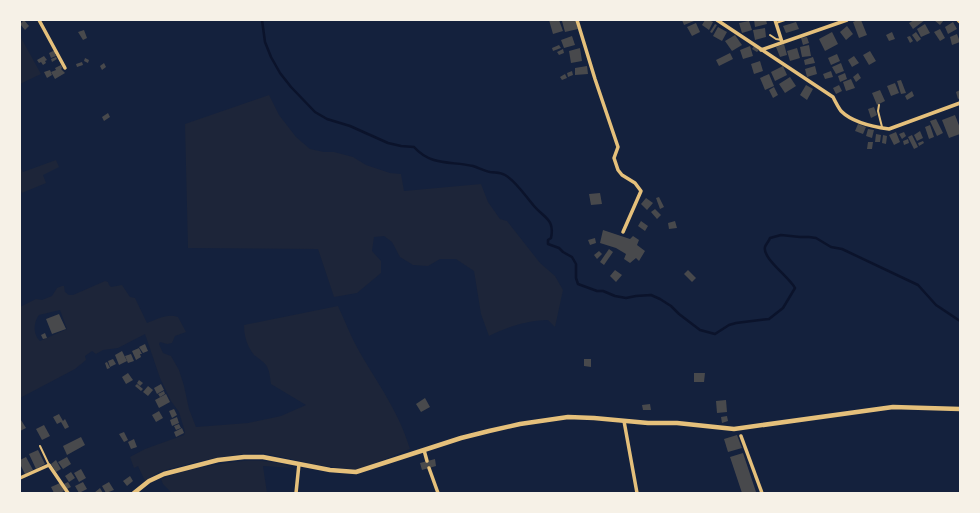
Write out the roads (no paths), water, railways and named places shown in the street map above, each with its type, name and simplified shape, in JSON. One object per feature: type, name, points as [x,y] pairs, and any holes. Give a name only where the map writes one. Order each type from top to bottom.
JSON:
[{"type":"street","points":[[39,20],[65,68]]},
{"type":"street","points":[[577,20],[618,147],[614,158],[618,170],[622,175],[635,183],[641,191],[623,232]]},
{"type":"street","points":[[717,20],[833,97],[841,110],[849,117],[889,129],[960,103]]},
{"type":"street","points":[[761,50],[782,41],[848,20]]},
{"type":"street","points":[[776,22],[782,41]]},
{"type":"street","points":[[134,493],[149,481],[164,474],[218,460],[257,456],[348,472],[356,472],[461,438],[520,424],[574,417],[734,429],[893,407],[960,409]]},
{"type":"street","points":[[624,421],[637,493]]},
{"type":"street","points":[[741,436],[762,493]]},
{"type":"street","points":[[424,450],[427,461]]},
{"type":"street","points":[[296,493],[299,464]]},
{"type":"street","points":[[20,478],[49,465],[68,493]]},
{"type":"street","points":[[429,468],[438,493]]},
{"type":"lane","points":[[776,22],[785,20]]},
{"type":"lane","points":[[770,35],[782,41]]},
{"type":"lane","points":[[880,104],[878,110],[882,128]]},
{"type":"lane","points":[[40,446],[49,465]]},
{"type":"waterway","points":[[262,20],[265,42],[280,73],[315,112],[327,119],[350,126],[388,143],[414,147],[420,153],[434,160],[473,166],[488,172],[501,173],[509,178],[548,219],[552,232],[551,238],[548,240],[548,244],[559,248],[572,257],[576,264],[576,278],[578,284],[597,291],[603,291],[615,296],[626,298],[651,295],[671,306],[700,330],[715,334],[729,325],[736,323],[769,319],[783,308],[795,288],[772,262],[765,251],[765,247],[770,238],[781,235],[809,237],[816,238],[831,247],[842,249],[918,285],[936,305],[960,321]]}]
